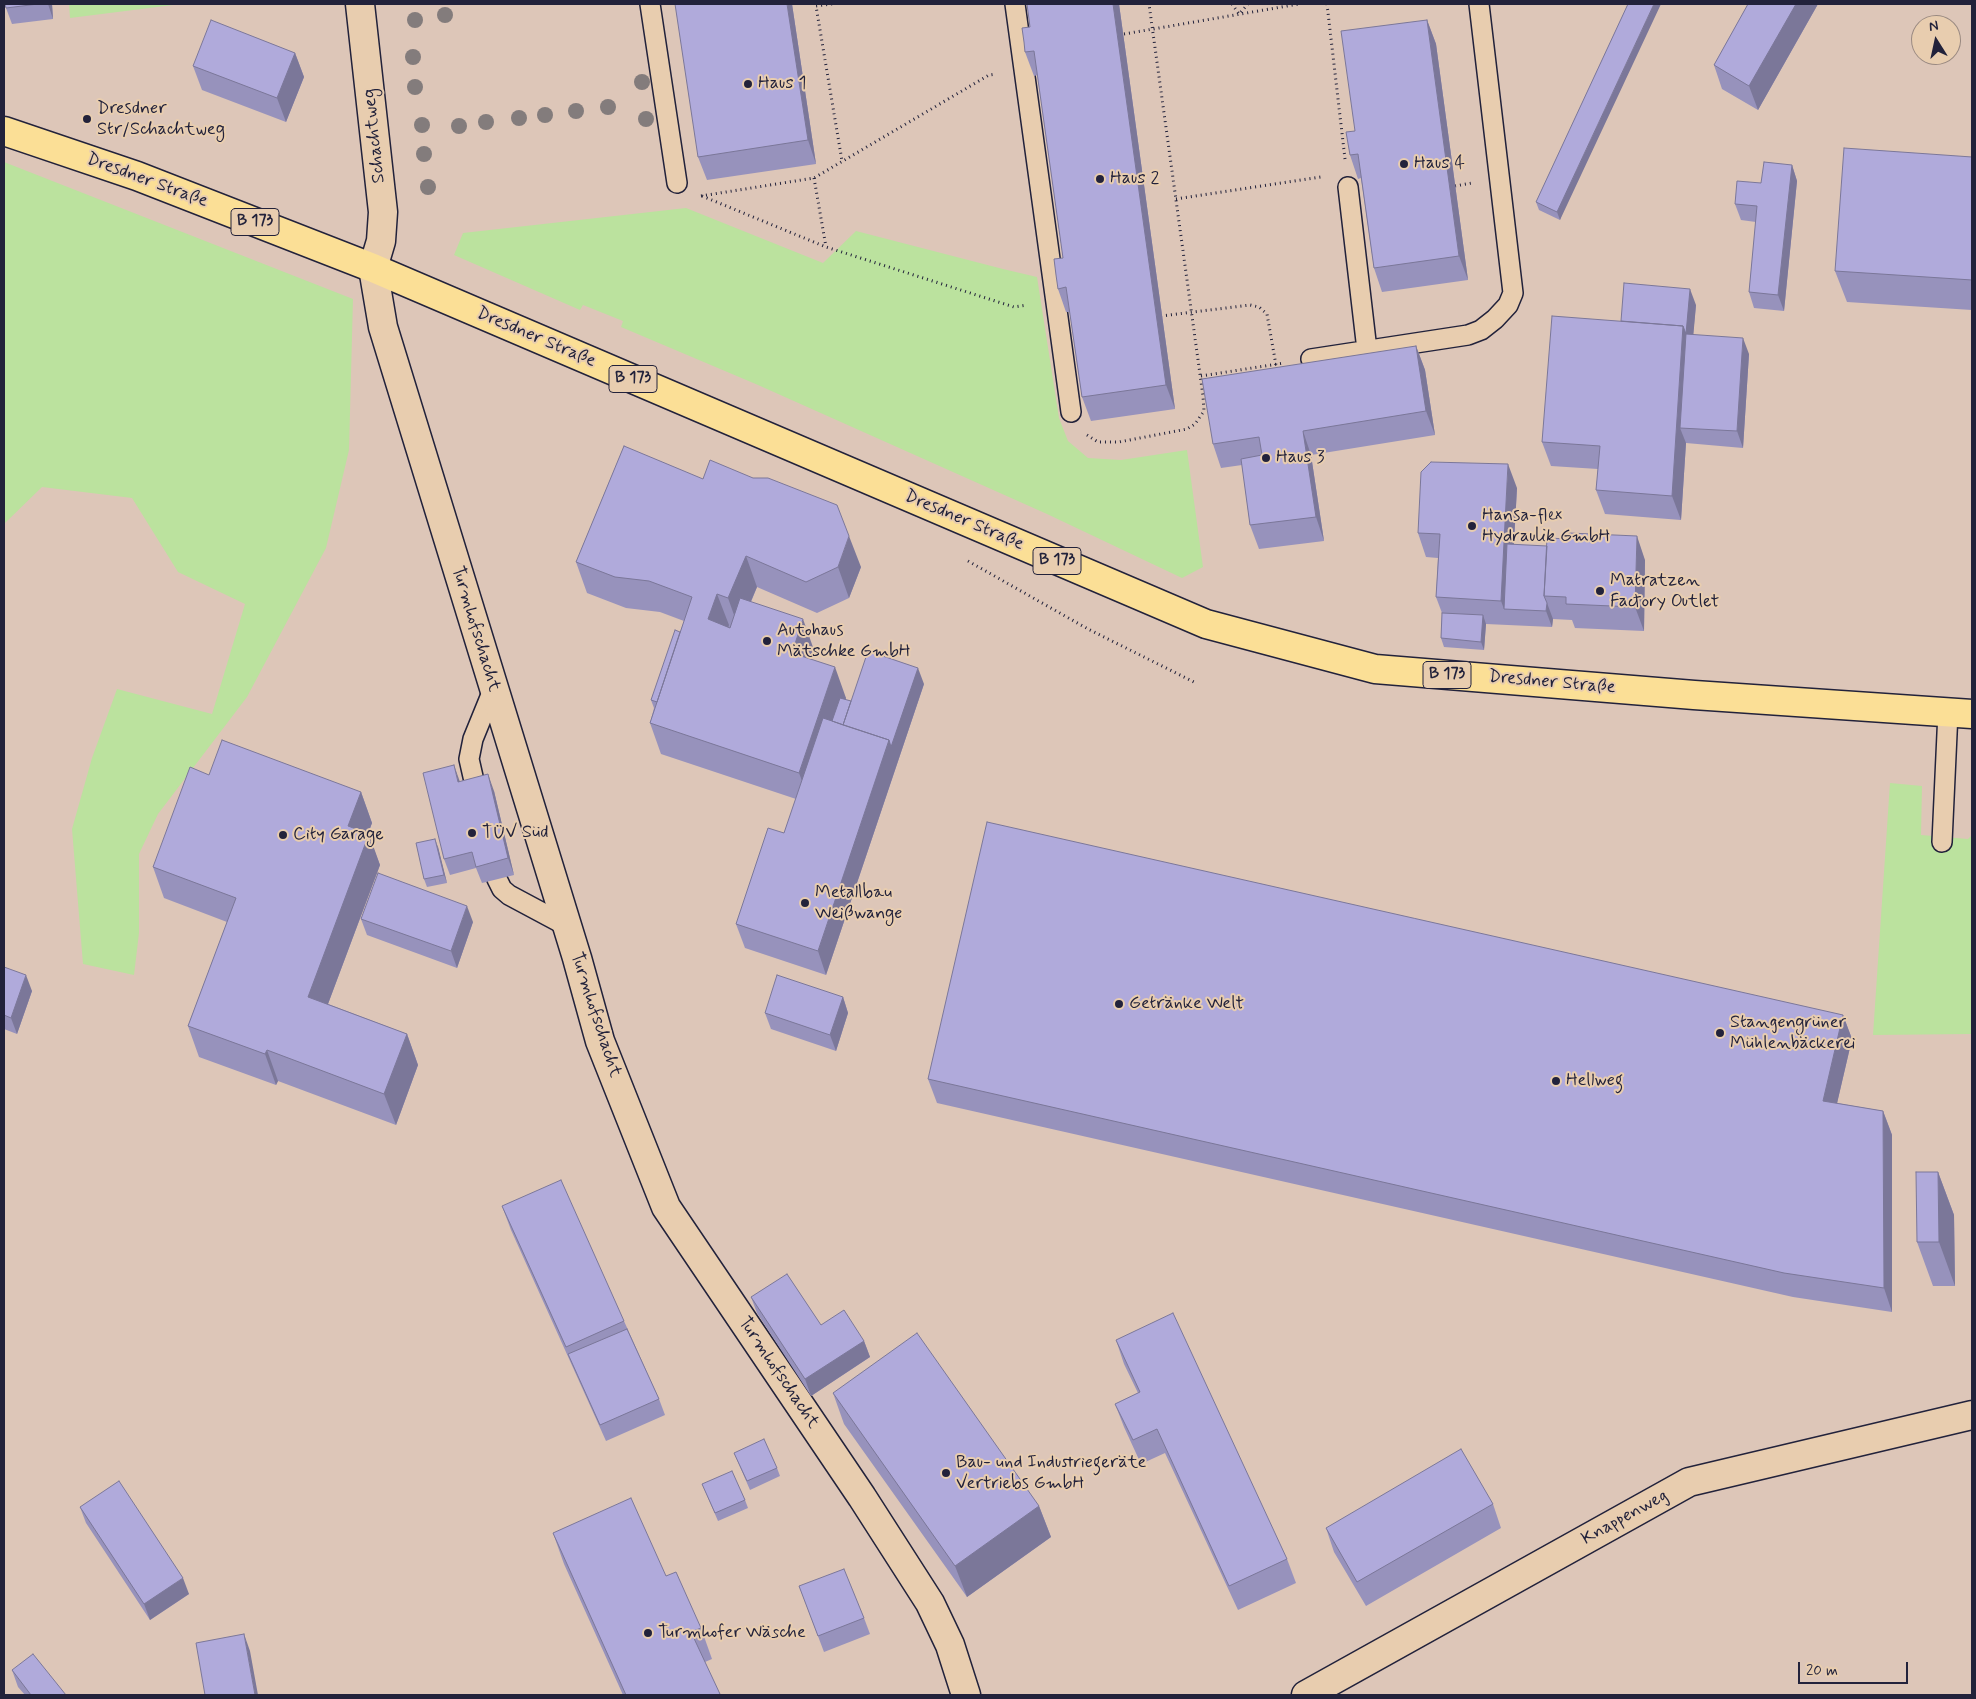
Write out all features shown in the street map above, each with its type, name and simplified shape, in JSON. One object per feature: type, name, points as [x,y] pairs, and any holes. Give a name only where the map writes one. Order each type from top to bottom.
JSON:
[{"type":"main road","name":"Dresdner Straße","points":[[4,131],[137,176],[373,268],[1206,624],[1376,669],[1703,696],[1960,713]]},
{"type":"street","name":"Schachtweg","points":[[360,4],[384,212],[381,241],[373,268]]},
{"type":"street","name":"Turmhofschacht","points":[[373,268],[383,327],[567,926],[600,1041],[666,1207],[930,1603],[950,1645],[966,1695]]},
{"type":"street","name":"Knappenweg","points":[[1306,1695],[1689,1482],[1972,1416]]},
{"type":"lane","points":[[650,4],[677,182]]},
{"type":"lane","points":[[1015,4],[1071,412]]},
{"type":"lane","points":[[1311,359],[1468,335],[1481,330],[1508,305],[1513,293],[1479,4]]},
{"type":"lane","points":[[1347,180],[1367,350]]},
{"type":"lane","points":[[484,823],[469,759],[473,739],[493,690]]},
{"type":"lane","points":[[1942,842],[1960,713]]},
{"type":"lane","points":[[488,841],[497,879],[502,889],[509,896],[567,926]]},
{"type":"path","points":[[832,4],[816,6],[842,161]]},
{"type":"path","points":[[1071,412],[1082,432],[1098,442],[1119,442],[1187,429],[1195,424],[1204,411],[1201,376],[1149,4]]},
{"type":"path","points":[[1232,4],[1239,14]]},
{"type":"path","points":[[1239,14],[1248,4]]},
{"type":"path","points":[[1124,34],[1299,4]]},
{"type":"path","points":[[1176,198],[1347,180],[1327,4]]},
{"type":"path","points":[[702,196],[814,178],[989,75]]},
{"type":"path","points":[[814,178],[826,247]]},
{"type":"path","points":[[677,182],[702,196],[826,247],[1014,307],[1028,305]]},
{"type":"path","points":[[1161,316],[1250,305],[1259,307],[1267,314],[1278,373]]},
{"type":"path","points":[[1201,376],[1311,359]]},
{"type":"path","points":[[965,559],[1088,629],[1196,683]]},
{"type":"green space","points":[[69,4],[181,4],[70,18]]},
{"type":"green space","points":[[4,162],[353,299],[349,450],[326,548],[247,697],[158,814],[139,854],[139,933],[134,975],[83,964],[72,829],[92,758],[117,689],[212,714],[245,604],[178,572],[132,498],[42,487],[4,524]]},
{"type":"green space","points":[[686,208],[823,263],[856,231],[1037,277],[1059,418],[1068,441],[1088,458],[1121,460],[1187,450],[1203,567],[1182,578],[1047,514],[758,385],[621,327],[623,321],[583,305],[580,310],[454,255],[463,233]]},
{"type":"green space","points":[[1890,783],[1922,786],[1921,835],[1968,839],[1972,835],[1972,1034],[1873,1035]]},
{"type":"building","points":[[5,4],[38,4],[6,8]]},
{"type":"building","name":"Haus 1","points":[[675,4],[787,4],[808,140],[698,157]]},
{"type":"building","name":"Haus 2","points":[[1027,4],[1113,4],[1166,385],[1082,397],[1066,287],[1058,289],[1056,275],[1054,259],[1063,258],[1034,51],[1025,52],[1022,28],[1030,27]]},
{"type":"building","points":[[1628,4],[1654,4],[1557,212],[1536,202]]},
{"type":"building","points":[[1748,4],[1796,4],[1749,86],[1714,65]]},
{"type":"building","points":[[211,20],[295,53],[277,98],[193,66]]},
{"type":"building","name":"Haus 4","points":[[1427,20],[1459,256],[1374,268],[1358,154],[1350,155],[1346,132],[1355,131],[1341,31]]},
{"type":"building","points":[[1844,148],[1972,157],[1972,280],[1835,271]]},
{"type":"building","points":[[1764,162],[1792,165],[1778,295],[1749,292],[1757,206],[1735,204],[1737,181],[1761,183]]},
{"type":"building","points":[[1624,283],[1690,289],[1686,334],[1683,326],[1621,321]]},
{"type":"building","points":[[1552,316],[1683,326],[1672,496],[1596,490],[1600,446],[1542,442]]},
{"type":"building","points":[[1686,334],[1743,338],[1737,431],[1680,428]]},
{"type":"building","name":"Haus 3","points":[[1416,346],[1426,411],[1303,431],[1316,517],[1250,525],[1241,459],[1262,455],[1259,437],[1213,444],[1202,379]]},
{"type":"building","name":"Autohaus Mätschke GmbH","points":[[624,446],[703,479],[710,460],[753,478],[768,478],[837,505],[849,536],[838,567],[806,582],[746,556],[728,598],[717,594],[708,619],[730,628],[740,598],[803,619],[792,653],[835,667],[799,773],[650,723],[692,597],[649,581],[615,577],[576,562]]},
{"type":"building","name":"Hansa-flex Hydraulik GmbH","points":[[1431,462],[1508,464],[1501,601],[1436,597],[1440,534],[1418,533],[1421,472]]},
{"type":"building","points":[[1569,533],[1637,536],[1635,607],[1566,604],[1566,597],[1544,596],[1547,538],[1569,539]]},
{"type":"building","points":[[1507,544],[1547,546],[1544,596],[1547,603],[1546,611],[1504,609]]},
{"type":"building","points":[[1442,613],[1483,615],[1481,642],[1441,638]]},
{"type":"building","points":[[675,630],[680,632],[657,702],[651,700]]},
{"type":"building","points":[[868,651],[918,668],[891,747],[889,740],[843,725]]},
{"type":"building","points":[[840,698],[851,701],[843,725],[832,721]]},
{"type":"building","name":"Metallbau Weißwange","points":[[823,718],[889,740],[818,951],[736,924],[768,828],[784,833]]},
{"type":"building","points":[[222,740],[361,792],[348,826],[369,834],[308,997],[407,1034],[384,1094],[267,1050],[265,1054],[188,1026],[236,898],[153,867],[190,767],[209,775]]},
{"type":"building","name":"TÜV Süd","points":[[454,765],[458,782],[488,774],[508,858],[476,867],[472,852],[444,859],[423,773]]},
{"type":"building","points":[[987,822],[1843,1015],[1823,1101],[1883,1111],[1884,1288],[1784,1273],[928,1079]]},
{"type":"building","points":[[435,839],[444,875],[424,879],[416,843]]},
{"type":"building","points":[[378,873],[467,906],[451,951],[361,919]]},
{"type":"building","points":[[4,967],[26,975],[11,1018],[4,1015]]},
{"type":"building","points":[[777,975],[843,997],[830,1035],[765,1013]]},
{"type":"building","points":[[1916,1172],[1938,1172],[1939,1242],[1917,1242]]},
{"type":"building","points":[[561,1180],[624,1321],[566,1347],[502,1206]]},
{"type":"building","points":[[787,1274],[821,1325],[844,1310],[864,1341],[805,1379],[751,1297]]},
{"type":"building","points":[[1173,1313],[1287,1559],[1229,1586],[1157,1429],[1133,1440],[1115,1404],[1140,1392],[1116,1340]]},
{"type":"building","points":[[627,1329],[659,1399],[600,1425],[568,1354]]},
{"type":"building","points":[[917,1333],[1039,1506],[955,1566],[833,1393]]},
{"type":"building","points":[[764,1439],[777,1468],[747,1481],[734,1453]]},
{"type":"building","points":[[1461,1449],[1493,1504],[1357,1582],[1326,1528]]},
{"type":"building","points":[[732,1471],[745,1500],[715,1513],[702,1484]]},
{"type":"building","points":[[119,1481],[183,1578],[144,1604],[80,1507]]},
{"type":"building","name":"Turmhofer Wäsche","points":[[631,1498],[666,1576],[676,1572],[701,1628],[691,1632],[720,1694],[626,1695],[553,1533]]},
{"type":"building","points":[[844,1569],[864,1618],[818,1636],[799,1586]]},
{"type":"building","points":[[244,1634],[255,1695],[205,1695],[196,1643]]},
{"type":"building","points":[[33,1654],[66,1695],[31,1695],[12,1670]]},
{"type":"place","name":"Haus 1","points":[[748,84]]},
{"type":"place","name":"Dresdner Str/Schachtweg","points":[[87,119]]},
{"type":"place","name":"Haus 4","points":[[1404,164]]},
{"type":"place","name":"Haus 2","points":[[1100,179]]},
{"type":"place","name":"Haus 3","points":[[1266,458]]},
{"type":"place","name":"Hansa-flex Hydraulik GmbH","points":[[1472,526]]},
{"type":"place","name":"Matratzen Factory Outlet","points":[[1600,591]]},
{"type":"place","name":"Autohaus Mätschke GmbH","points":[[767,641]]},
{"type":"place","name":"TÜV Süd","points":[[472,833]]},
{"type":"place","name":"City Garage","points":[[283,835]]},
{"type":"place","name":"Metallbau Weißwange","points":[[805,903]]},
{"type":"place","name":"Getränke Welt","points":[[1119,1004]]},
{"type":"place","name":"Stangengrüner Mühlenbäckerei","points":[[1720,1033]]},
{"type":"place","name":"Hellweg","points":[[1556,1081]]},
{"type":"place","name":"Bau- und Industriegeräte Vertriebs GmbH","points":[[946,1473]]},
{"type":"place","name":"Turmhofer Wäsche","points":[[648,1633]]}]
